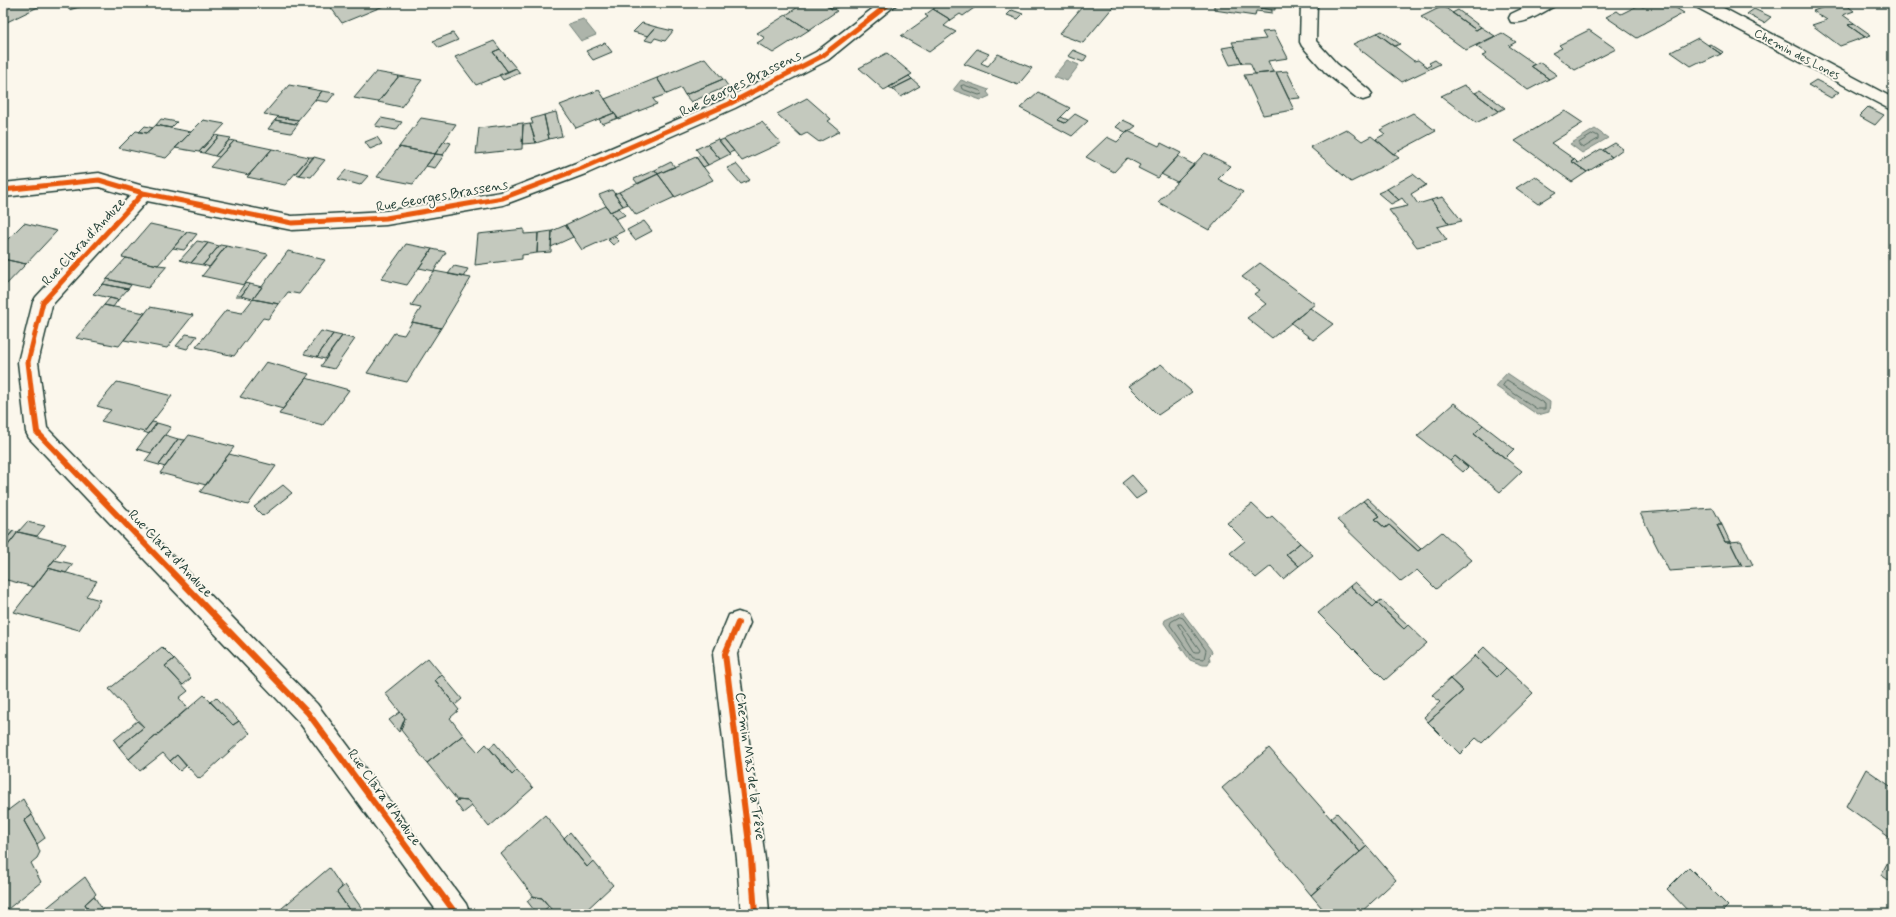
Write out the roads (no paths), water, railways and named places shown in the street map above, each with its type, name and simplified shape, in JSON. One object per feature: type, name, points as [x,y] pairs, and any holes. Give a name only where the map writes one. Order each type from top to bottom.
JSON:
[{"type":"street","name":"Rue Georges Brassens","points":[[3,190],[18,187],[99,180],[143,193],[292,223],[386,218],[504,198],[582,168],[729,104],[822,56],[890,3]]},
{"type":"street","points":[[1309,3],[1308,42],[1331,68],[1363,94]]},
{"type":"street","points":[[1517,18],[1547,3]]},
{"type":"street","name":"Chemin des Lones","points":[[1702,3],[1893,106]]},
{"type":"street","name":"Rue Clara d'Anduze","points":[[143,193],[43,302],[28,362],[38,432],[308,713],[456,914]]},
{"type":"street","name":"Chemin Mas de la Trêve","points":[[738,623],[724,654],[752,859],[755,914]]},
{"type":"water","points":[[583,19],[596,35],[581,41],[568,24]]},
{"type":"water","points":[[1067,60],[1079,65],[1067,81],[1054,76]]},
{"type":"water","points":[[961,80],[989,90],[987,92],[990,96],[981,100],[953,90]]},
{"type":"water","points":[[1595,129],[1608,138],[1582,153],[1570,144]]},
{"type":"water","points":[[1507,373],[1550,402],[1549,412],[1538,415],[1495,386]]},
{"type":"water","points":[[1182,612],[1211,650],[1212,653],[1209,656],[1210,661],[1208,665],[1203,665],[1190,660],[1164,623],[1165,620]]}]
